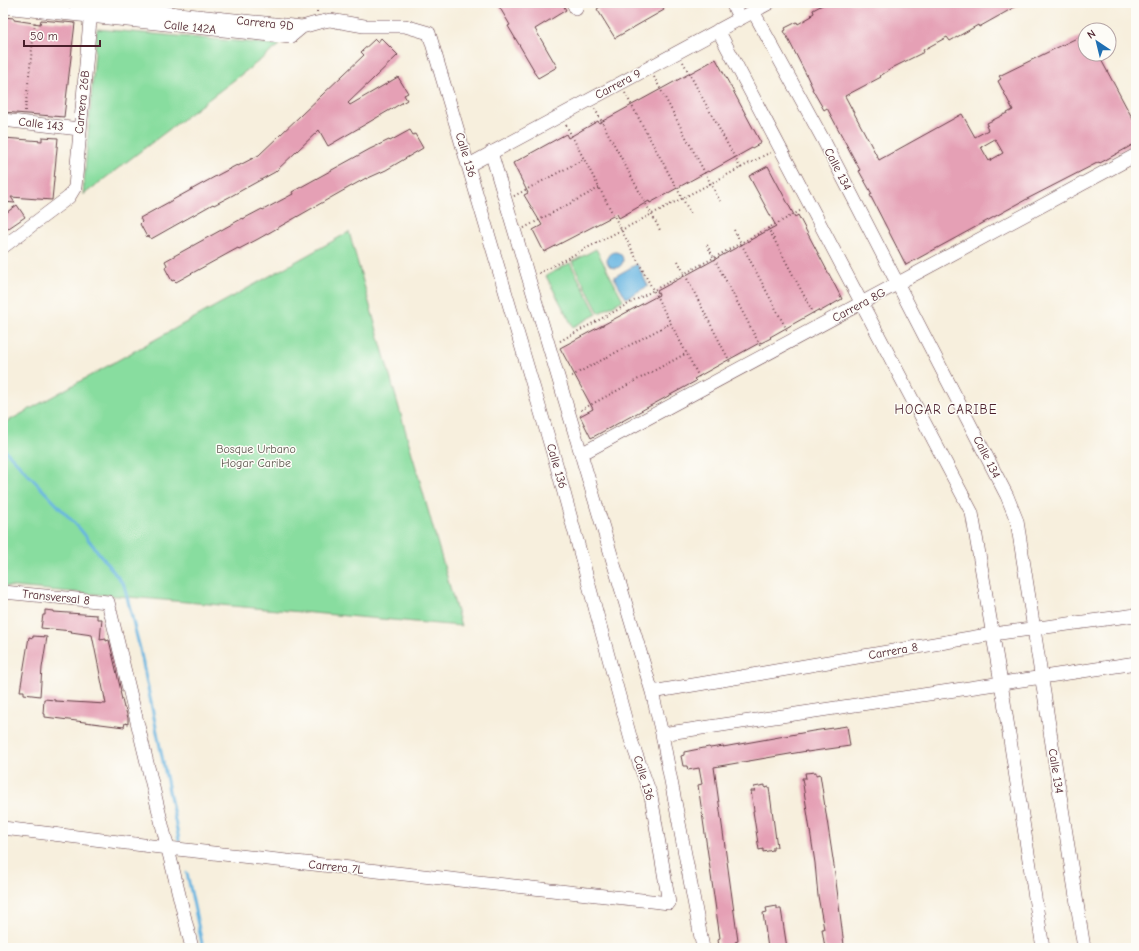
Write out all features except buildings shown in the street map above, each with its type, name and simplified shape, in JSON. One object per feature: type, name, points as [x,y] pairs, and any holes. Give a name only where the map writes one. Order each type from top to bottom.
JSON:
[{"type":"street","name":"Carrera 9D","points":[[75,3],[91,11],[302,27],[330,20],[364,26],[405,26],[429,33]]},
{"type":"street","points":[[732,3],[740,19]]},
{"type":"street","name":"Carrera 9","points":[[469,165],[769,3]]},
{"type":"street","points":[[3,7],[36,11],[63,8],[91,11]]},
{"type":"street","name":"Carrera 26B","points":[[3,247],[69,197],[74,187],[91,11]]},
{"type":"street","name":"Calle 134","points":[[754,11],[824,141],[1007,496],[1017,521],[1084,948]]},
{"type":"street","points":[[718,30],[972,513],[1001,683],[1043,948]]},
{"type":"street","name":"Calle 136","points":[[429,33],[442,91],[469,165],[557,467],[631,740],[651,796],[669,903]]},
{"type":"street","name":"Calle 143","points":[[3,120],[80,128]]},
{"type":"street","name":"Calle 136","points":[[491,152],[652,692],[662,734],[703,948]]},
{"type":"street","name":"Carrera 8G","points":[[581,454],[898,285],[1136,155]]},
{"type":"street","name":"Transversal 8","points":[[3,592],[108,602],[168,848]]},
{"type":"street","name":"Carrera 8","points":[[652,692],[993,634],[1136,616]]},
{"type":"street","points":[[662,734],[1136,663]]},
{"type":"street","name":"Carrera 7L","points":[[3,828],[168,848],[669,903]]},
{"type":"street","points":[[168,848],[192,948]]},
{"type":"path","points":[[24,122],[36,11]]},
{"type":"path","points":[[683,61],[741,168]]},
{"type":"path","points":[[653,76],[720,201]]},
{"type":"path","points":[[624,92],[692,216]]},
{"type":"path","points":[[594,108],[661,232]]},
{"type":"path","points":[[565,124],[700,377]]},
{"type":"path","points":[[536,275],[771,152]]},
{"type":"path","points":[[514,196],[584,159]]},
{"type":"path","points":[[523,229],[599,188]]},
{"type":"path","points":[[560,341],[653,289],[803,209]]},
{"type":"path","points":[[768,228],[818,321]]},
{"type":"path","points":[[734,230],[790,335]]},
{"type":"path","points":[[707,245],[763,350]]},
{"type":"path","points":[[678,261],[732,367]]},
{"type":"path","points":[[572,376],[671,323]]},
{"type":"path","points":[[581,410],[687,353]]},
{"type":"shaded area","points":[[238,3],[306,3],[305,10]]},
{"type":"green space","points":[[97,29],[280,45],[83,195]]},
{"type":"green space","name":"Bosque Urbano Hogar Caribe","points":[[349,232],[461,626],[3,586],[3,424]]},
{"type":"green space","points":[[596,249],[623,300],[599,313],[572,262]]},
{"type":"green space","points":[[570,263],[597,314],[573,327],[546,276]]},
{"type":"water","points":[[612,252],[618,252],[623,257],[621,266],[618,268],[612,268],[607,263],[607,257]]},
{"type":"water","points":[[637,264],[648,286],[626,298],[614,277]]},
{"type":"waterway","points":[[3,448],[80,529],[124,585],[140,649],[179,840]]},
{"type":"waterway","points":[[187,873],[203,948]]},
{"type":"district","name":"HOGAR CARIBE","points":[[946,409]]}]
